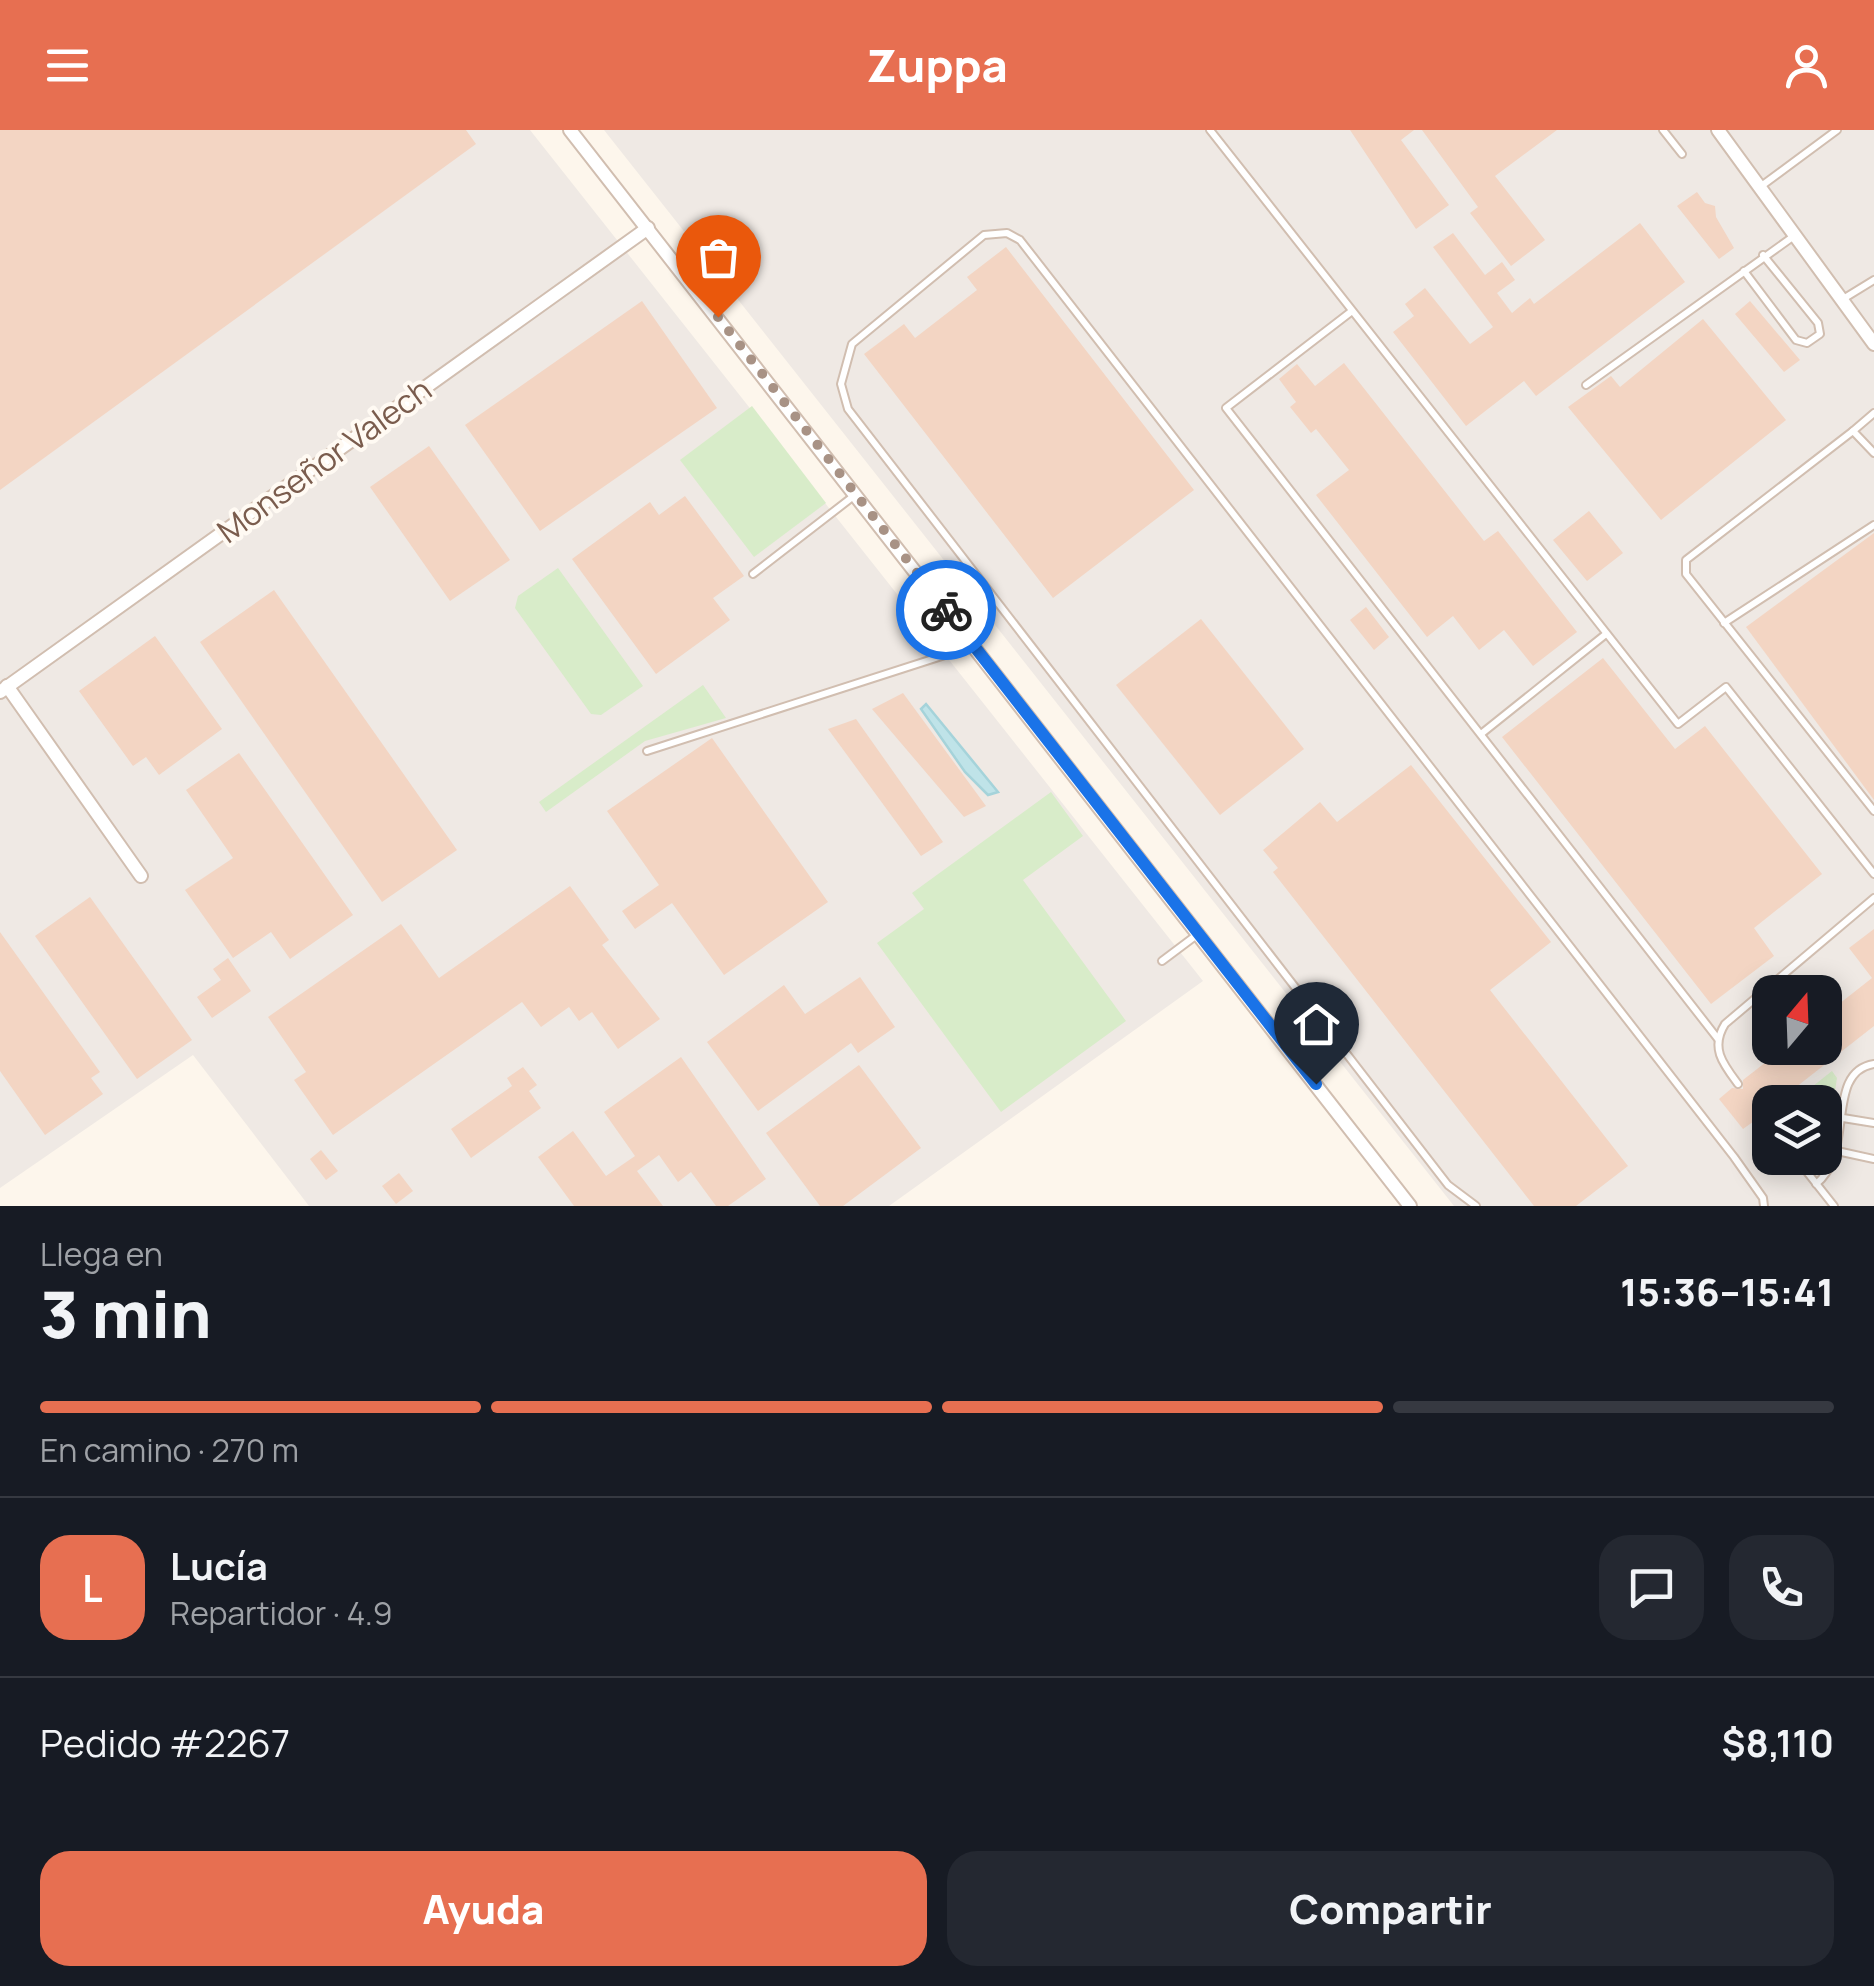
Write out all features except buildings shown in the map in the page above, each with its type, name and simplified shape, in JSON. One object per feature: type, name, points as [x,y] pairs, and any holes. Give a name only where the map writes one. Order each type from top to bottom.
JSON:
[{"type":"street","points":[[570,130],[1410,1206]]},
{"type":"street","points":[[1718,130],[1874,344]]},
{"type":"street","name":"Monseñor Valech","points":[[4,689],[648,228]]},
{"type":"street","points":[[4,689],[141,876]]},
{"type":"lane","points":[[1210,130],[1678,724],[1726,687],[1874,874]]},
{"type":"lane","points":[[1663,130],[1682,154]]},
{"type":"lane","points":[[1760,187],[1837,130]]},
{"type":"lane","points":[[1476,1206],[1448,1184],[848,409],[841,384],[852,344],[984,235],[1007,233],[1020,240],[1734,1157],[1764,1198],[1764,1206]]},
{"type":"lane","points":[[1586,385],[1795,235]]},
{"type":"lane","points":[[1744,271],[1796,340],[1807,343],[1820,334],[1818,323],[1763,255]]},
{"type":"lane","points":[[1842,300],[1874,280]]},
{"type":"lane","points":[[1352,311],[1226,408],[1718,1039],[1722,1064],[1738,1084]]},
{"type":"lane","points":[[1874,413],[1686,560],[1686,574],[1874,811]]},
{"type":"lane","points":[[1853,430],[1874,453]]},
{"type":"lane","points":[[753,574],[856,494]]},
{"type":"lane","points":[[1724,624],[1874,524]]},
{"type":"lane","points":[[1480,734],[1606,634]]},
{"type":"lane","points":[[648,751],[974,645]]},
{"type":"lane","points":[[1718,1039],[1724,1024],[1874,898]]},
{"type":"lane","points":[[1162,962],[1199,933]]},
{"type":"lane","points":[[1842,1124],[1846,1083],[1856,1070],[1874,1064]]},
{"type":"lane","points":[[1843,1118],[1874,1123]]},
{"type":"lane","points":[[1842,1152],[1874,1158]]},
{"type":"lane","points":[[1809,1175],[1834,1206]]},
{"type":"lane","points":[[1816,1184],[1827,1175]]},
{"type":"shaded area","points":[[0,130],[530,130],[1203,981],[889,1206],[309,1206],[193,1055],[0,1188]]},
{"type":"shaded area","points":[[604,130],[1874,130],[1874,1206],[1454,1206]]},
{"type":"green space","points":[[752,406],[826,503],[754,557],[680,460]]},
{"type":"green space","points":[[558,568],[643,686],[601,715],[591,714],[515,608],[518,596]]},
{"type":"green space","points":[[703,685],[726,718],[645,741],[546,812],[539,802]]},
{"type":"green space","points":[[1051,792],[1083,836],[1023,880],[1126,1021],[1001,1112],[877,943],[924,909],[912,893]]},
{"type":"green space","points":[[1832,1071],[1837,1078],[1836,1085],[1814,1085]]},
{"type":"water","points":[[926,704],[998,792],[988,795],[965,772],[921,709]]},
{"type":"way so far","points":[[718,317],[946,610]]},
{"type":"route","points":[[946,610],[1316,1084]]}]
